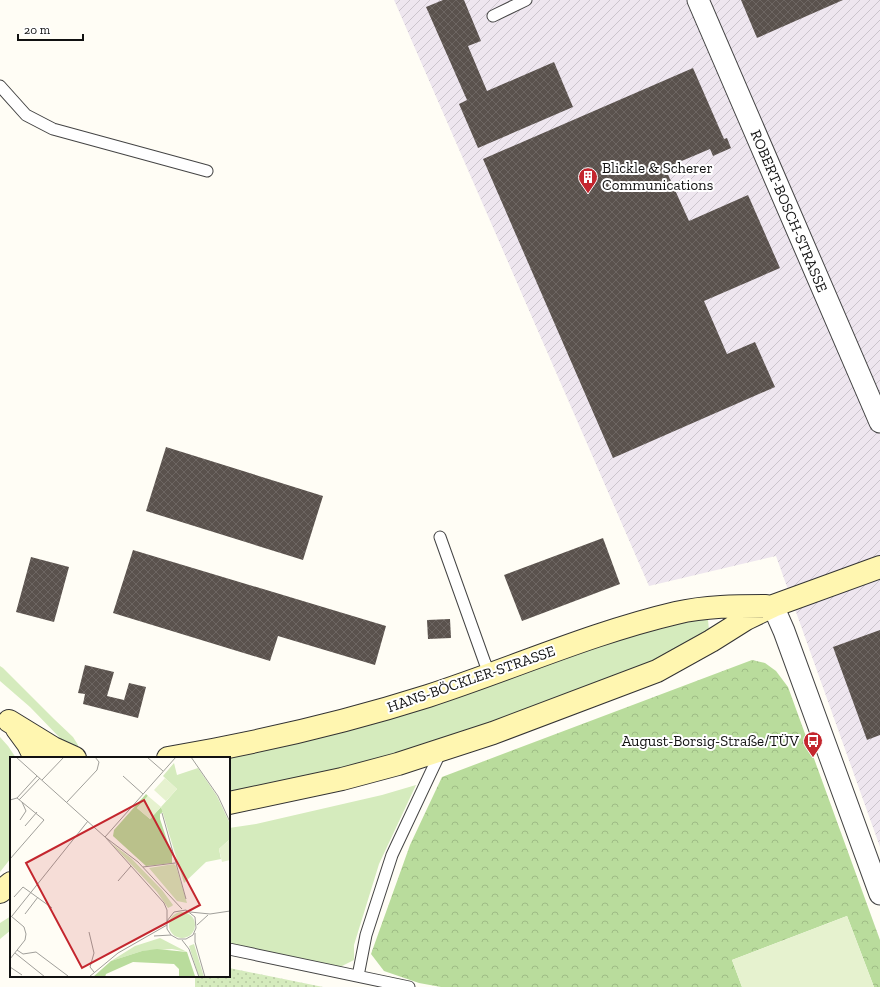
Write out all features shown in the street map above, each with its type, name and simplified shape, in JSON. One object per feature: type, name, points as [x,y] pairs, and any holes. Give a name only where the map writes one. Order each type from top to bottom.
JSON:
[{"type":"main road","name":"HANS-BÖCKLER-STRASSE","points":[[230,803],[342,780],[441,751],[493,733],[657,671],[711,641],[746,619],[774,606],[880,567]]},
{"type":"main road","name":"HANS-BÖCKLER-STRASSE","points":[[174,757],[232,747],[335,723],[428,696],[491,675],[593,637],[677,612],[727,606],[774,606]]},
{"type":"main road","points":[[5,718],[28,744],[34,757]]},
{"type":"main road","points":[[5,718],[53,748],[73,757]]},
{"type":"main road","points":[[0,892],[10,884]]},
{"type":"street","name":"ROBERT-BOSCH-STRASSE","points":[[698,0],[880,422]]},
{"type":"street","points":[[774,606],[880,894]]},
{"type":"lane","points":[[493,16],[526,0]]},
{"type":"lane","points":[[0,86],[26,115],[53,129],[207,171]]},
{"type":"lane","points":[[440,537],[481,652],[491,675]]},
{"type":"lane","points":[[358,976],[366,935],[392,856],[441,751]]},
{"type":"lane","points":[[230,949],[409,987]]},
{"type":"shaded area","points":[[394,0],[880,0],[880,847],[776,556],[649,586]]},
{"type":"green space","points":[[704,618],[708,620],[709,630],[675,654],[541,705],[437,742],[339,770],[230,794],[230,758],[336,733],[666,623]]},
{"type":"green space","points":[[752,660],[765,663],[776,671],[788,687],[880,940],[880,987],[874,987],[847,916],[732,960],[742,987],[441,987],[419,983],[384,971],[371,954],[410,845],[442,777]]},
{"type":"green space","points":[[0,666],[73,737],[78,745],[78,749],[61,739],[30,707],[0,681]]},
{"type":"green space","points":[[0,737],[15,757],[10,757],[10,859],[0,872]]},
{"type":"green space","points":[[416,785],[379,864],[354,945],[354,960],[340,967],[230,943],[230,828],[256,824],[382,795]]},
{"type":"green space","points":[[847,916],[874,987],[742,987],[732,960]]},
{"type":"green space","points":[[10,917],[10,931],[0,939],[0,923]]},
{"type":"green space","points":[[230,968],[323,987],[195,987],[195,977],[230,977]]},
{"type":"building","points":[[443,0],[464,0],[481,41],[468,46],[487,91],[554,62],[573,107],[478,148],[459,104],[467,100],[426,7]]},
{"type":"building","points":[[741,0],[843,0],[757,38]]},
{"type":"building","points":[[693,68],[724,139],[727,138],[731,148],[713,156],[710,149],[665,168],[689,221],[748,195],[780,268],[704,301],[727,354],[755,342],[775,387],[613,458],[483,159]]},
{"type":"building","points":[[166,447],[323,496],[303,560],[146,511]]},
{"type":"building","points":[[603,538],[620,584],[522,621],[504,575]]},
{"type":"building","points":[[133,550],[386,626],[375,665],[278,636],[270,661],[113,613]]},
{"type":"building","points":[[31,557],[69,567],[54,622],[16,612]]},
{"type":"building","points":[[450,619],[451,638],[428,639],[427,620]]},
{"type":"building","points":[[880,630],[880,735],[867,740],[833,647]]},
{"type":"building","points":[[85,665],[114,672],[107,696],[124,700],[129,683],[146,687],[138,718],[83,704],[85,694],[78,693]]},
{"type":"place","name":"Blickle & Scherer Communications","points":[[588,194]]},
{"type":"place","name":"August-Borsig-Straße/TÜV","points":[[813,758]]}]
